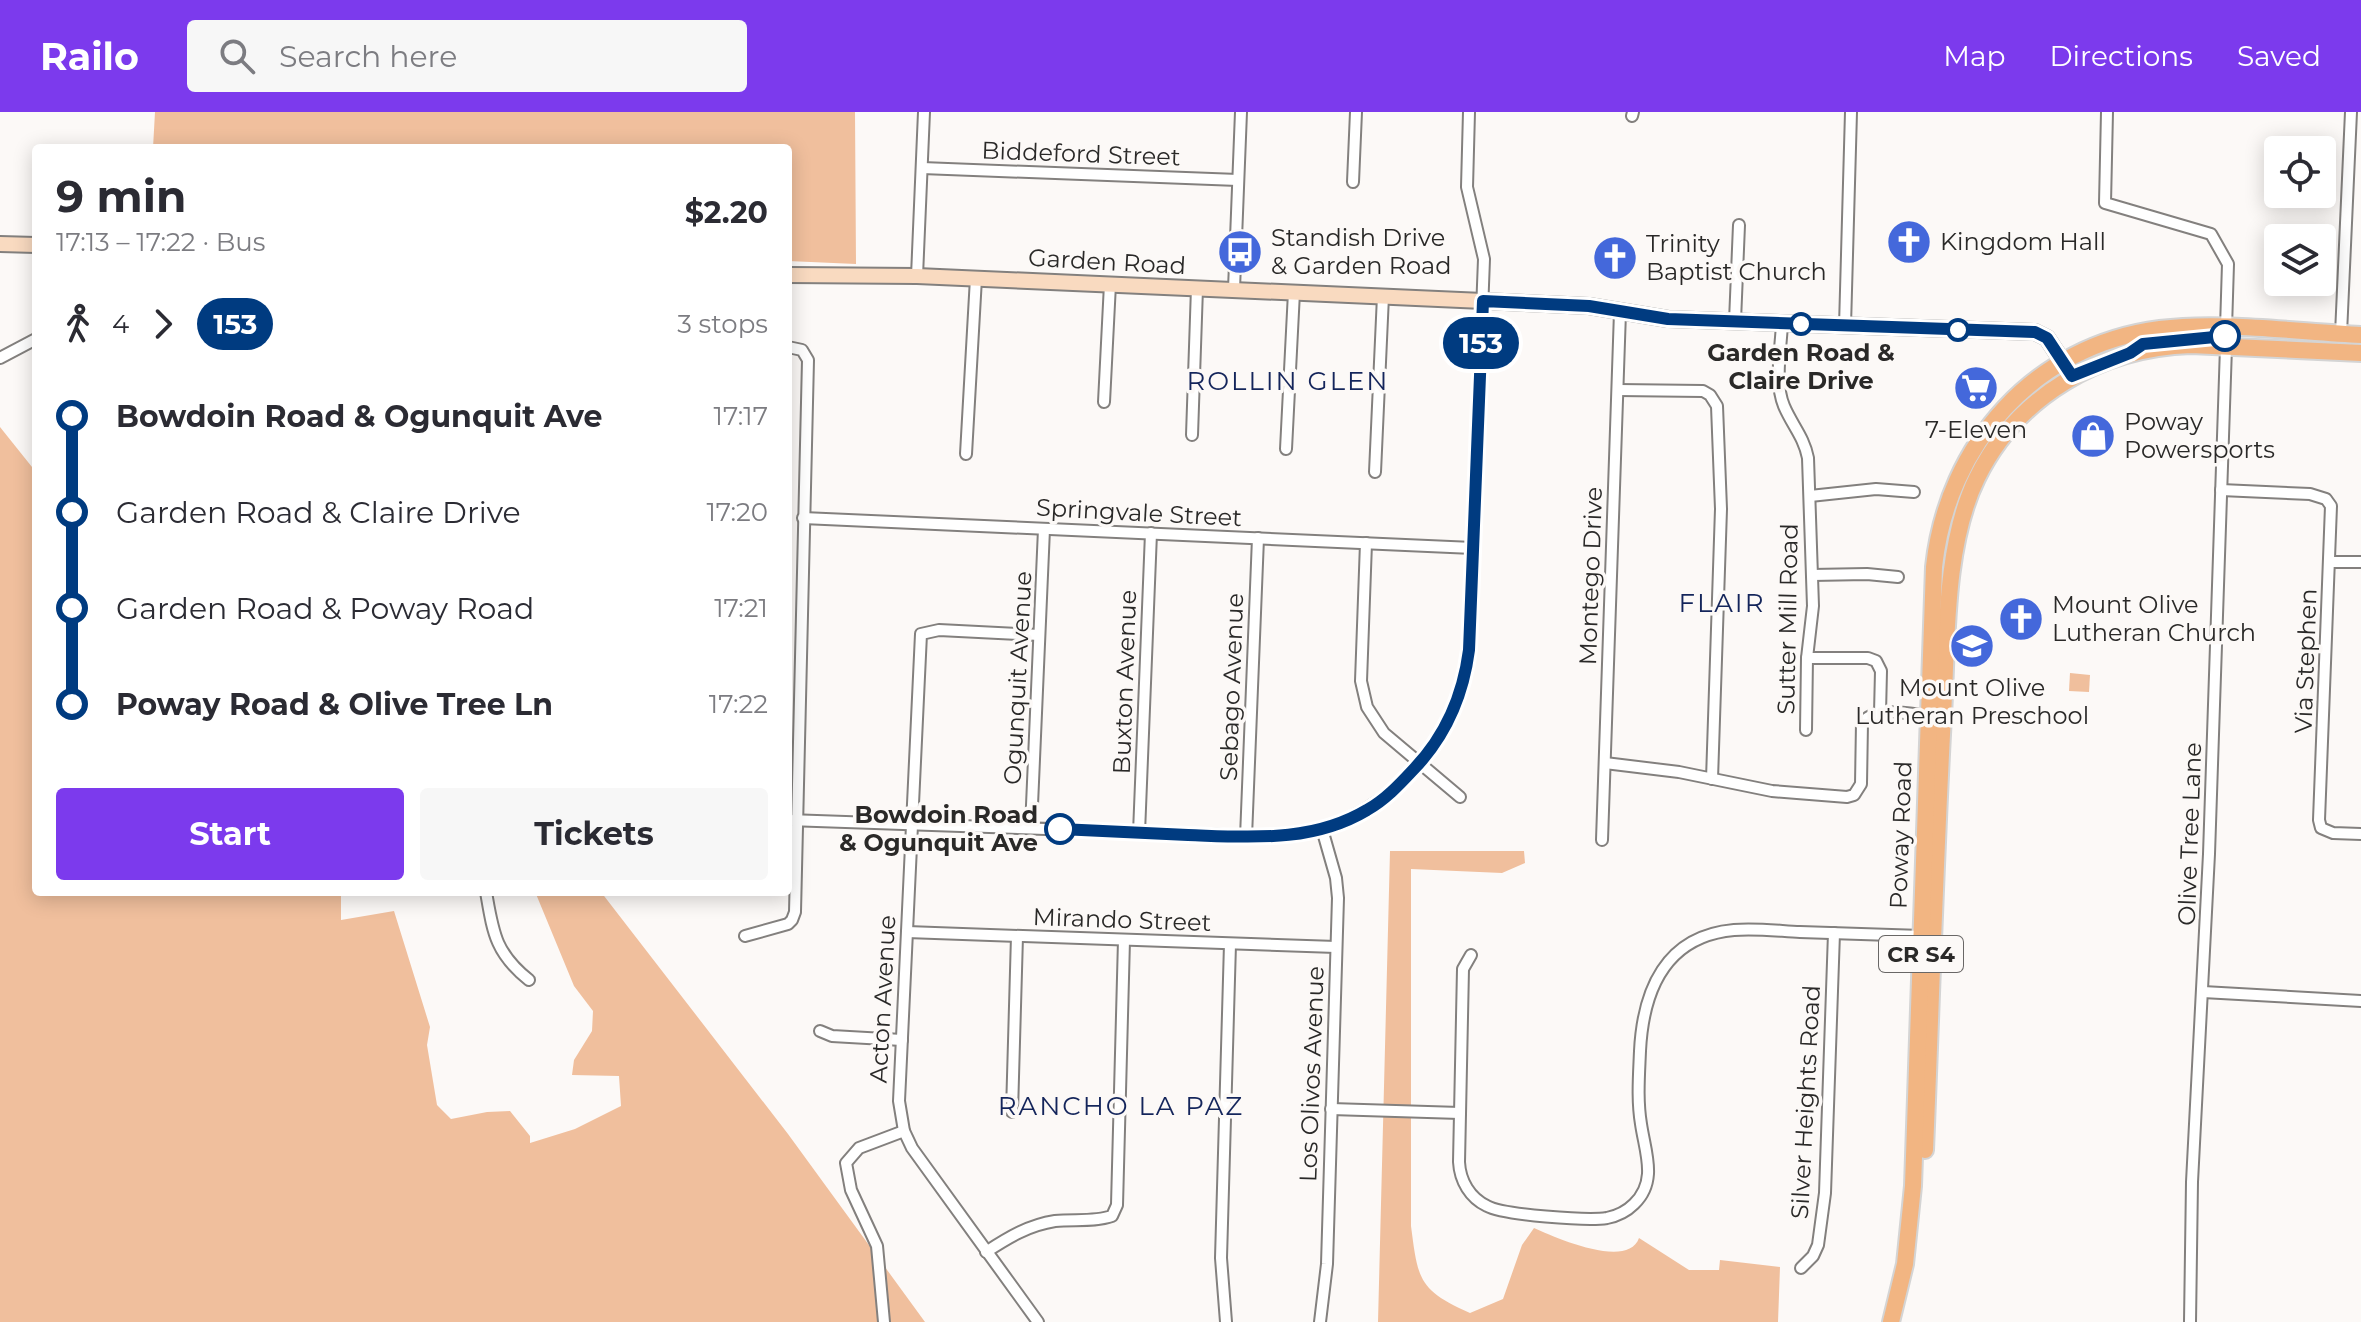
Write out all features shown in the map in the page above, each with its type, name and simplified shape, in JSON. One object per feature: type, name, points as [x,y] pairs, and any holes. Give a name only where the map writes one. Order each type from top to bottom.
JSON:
[{"type":"main road","name":"Poway Road","points":[[2067,369],[2092,348],[2134,334],[2180,327],[2361,335]]},
{"type":"main road","points":[[2130,353],[2151,342],[2221,338],[2225,336],[2226,328]]},
{"type":"main road","points":[[2226,347],[2226,343],[2235,337],[2326,340],[2341,334]]},
{"type":"main road","name":"Poway Road","points":[[1903,1322],[1916,1268],[1920,1234],[1936,716],[1934,567],[1953,486],[1967,457],[1995,418],[2022,391],[2067,369],[2164,346],[2361,353]]},
{"type":"main road","name":"Poway Road","points":[[1891,1322],[1905,1264],[1912,1205],[1928,936]]},
{"type":"street","points":[[917,276],[924,112]]},
{"type":"street","points":[[1234,289],[1241,112]]},
{"type":"street","points":[[1353,182],[1356,112]]},
{"type":"street","points":[[792,820],[1246,837],[1292,836],[1354,817],[1377,804],[1420,762],[1447,724],[1464,680],[1469,650],[1484,251],[1467,187],[1469,112]]},
{"type":"street","points":[[1845,326],[1851,112]]},
{"type":"street","points":[[2107,112],[2105,203],[2211,234],[2228,264],[2226,328]]},
{"type":"street","points":[[2341,334],[2351,112]]},
{"type":"street","name":"Biddeford Street","points":[[922,168],[1238,180]]},
{"type":"street","points":[[1735,321],[1739,225]]},
{"type":"street","points":[[0,244],[32,245]]},
{"type":"street","name":"Garden Road","points":[[792,275],[917,276],[1234,289],[1589,306],[1662,318],[2035,332],[2047,338],[2067,369]]},
{"type":"street","points":[[966,454],[976,278]]},
{"type":"street","points":[[1104,402],[1110,284]]},
{"type":"street","points":[[1192,435],[1197,288]]},
{"type":"street","points":[[1286,449],[1294,292]]},
{"type":"street","points":[[1375,472],[1383,296]]},
{"type":"street","name":"Montego Drive","points":[[1602,840],[1620,312]]},
{"type":"street","name":"Sutter Mill Road","points":[[1782,323],[1781,392],[1784,406],[1807,450],[1810,496],[1813,606],[1807,658],[1806,730]]},
{"type":"street","points":[[0,358],[32,341]]},
{"type":"street","points":[[745,936],[792,920],[795,912],[792,820],[807,354],[792,347]]},
{"type":"street","name":"Olive Tree Lane","points":[[2190,1322],[2192,1182],[2203,992],[2226,347]]},
{"type":"street","points":[[1618,390],[1703,391],[1717,406],[1721,485],[1712,779]]},
{"type":"street","points":[[1810,496],[1876,489],[1914,492]]},
{"type":"street","name":"Via Stephen","points":[[2221,490],[2310,494],[2326,499],[2331,506],[2319,820],[2321,828],[2333,833],[2361,834]]},
{"type":"street","name":"Springvale Street","points":[[803,518],[1473,548]]},
{"type":"street","name":"Ogunquit Avenue","points":[[1031,828],[1044,529]]},
{"type":"street","name":"Buxton Avenue","points":[[1139,833],[1151,533]]},
{"type":"street","name":"Sebago Avenue","points":[[1246,837],[1258,538]]},
{"type":"street","points":[[1366,543],[1361,681],[1367,707],[1384,733],[1460,797]]},
{"type":"street","points":[[2330,562],[2361,562]]},
{"type":"street","points":[[1812,575],[1898,577]]},
{"type":"street","name":"Acton Avenue","points":[[1038,1322],[912,1148],[904,1131],[899,1101],[921,634],[939,630],[1039,635]]},
{"type":"street","points":[[1807,658],[1868,658],[1876,661],[1881,671],[1880,713]]},
{"type":"street","points":[[1605,763],[1663,769],[1750,788],[1840,797],[1854,795],[1861,784],[1862,723],[1868,716],[1880,713],[1936,716]]},
{"type":"street","name":"Los Olivos Avenue","points":[[1320,1322],[1327,1264],[1338,888],[1322,829]]},
{"type":"street","points":[[487,896],[498,946],[512,966],[529,980]]},
{"type":"street","points":[[1471,955],[1463,969],[1459,1169],[1464,1184],[1478,1201],[1500,1211],[1595,1219],[1629,1209],[1647,1184],[1649,1160],[1638,1098],[1641,1030],[1647,999],[1664,968],[1692,943],[1728,931],[1928,936]]},
{"type":"street","name":"Mirando Street","points":[[907,932],[1336,947]]},
{"type":"street","name":"Silver Heights Road","points":[[1801,1268],[1813,1256],[1818,1245],[1825,1193],[1834,933]]},
{"type":"street","points":[[1012,1112],[1017,936]]},
{"type":"street","points":[[986,1252],[1031,1227],[1055,1221],[1112,1216],[1117,1205],[1124,940]]},
{"type":"street","points":[[1226,1322],[1221,1258],[1230,944]]},
{"type":"street","points":[[2203,992],[2361,1001]]},
{"type":"street","points":[[820,1031],[832,1036],[902,1040]]},
{"type":"street","points":[[1331,1109],[1460,1113]]},
{"type":"street","points":[[884,1322],[877,1246],[851,1190],[846,1163],[859,1148],[904,1131]]},
{"type":"shaded area","points":[[155,112],[855,112],[856,264],[792,261],[792,144],[153,144]]},
{"type":"shaded area","points":[[0,427],[32,467],[32,896],[341,896],[341,920],[394,911],[430,1027],[427,1045],[437,1105],[451,1119],[510,1111],[530,1136],[530,1143],[575,1129],[621,1106],[619,1076],[572,1075],[574,1060],[592,1031],[593,1011],[574,986],[537,896],[604,896],[788,1134],[925,1322],[0,1322]]},
{"type":"shaded area","points":[[2070,673],[2090,675],[2089,692],[2069,691]]},
{"type":"shaded area","points":[[1390,851],[1524,851],[1525,863],[1502,873],[1411,869],[1411,1226],[1419,1271],[1430,1289],[1470,1313],[1503,1299],[1522,1245],[1534,1228],[1573,1244],[1606,1251],[1632,1247],[1639,1238],[1689,1270],[1719,1270],[1720,1260],[1780,1267],[1778,1322],[1378,1322]]},
{"type":"bus line","name":"153","points":[[1060,829],[1246,837],[1305,834],[1354,817],[1377,804],[1438,741],[1458,700],[1469,650],[1483,301],[1589,306],[1668,319],[2035,332],[2047,338],[2072,376],[2130,353],[2143,344],[2225,336]]},
{"type":"place","name":"Kingdom Hall","points":[[1909,242]]},
{"type":"place","name":"Standish Drive & Garden Road","points":[[1240,252]]},
{"type":"place","name":"Trinity Baptist Church","points":[[1615,258]]},
{"type":"place","name":"Garden Road & Claire Drive","points":[[1801,324]]},
{"type":"place","name":"7-Eleven","points":[[1976,388]]},
{"type":"place","name":"Poway Powersports","points":[[2093,436]]},
{"type":"place","name":"Mount Olive Lutheran Church","points":[[2021,619]]},
{"type":"place","name":"Mount Olive Lutheran Preschool","points":[[1972,646]]},
{"type":"place","name":"Bowdoin Road & Ogunquit Ave","points":[[1060,829]]},
{"type":"district","name":"ROLLIN GLEN","points":[[1288,381]]},
{"type":"district","name":"FLAIR","points":[[1722,603]]},
{"type":"district","name":"RANCHO LA PAZ","points":[[1121,1106]]}]
